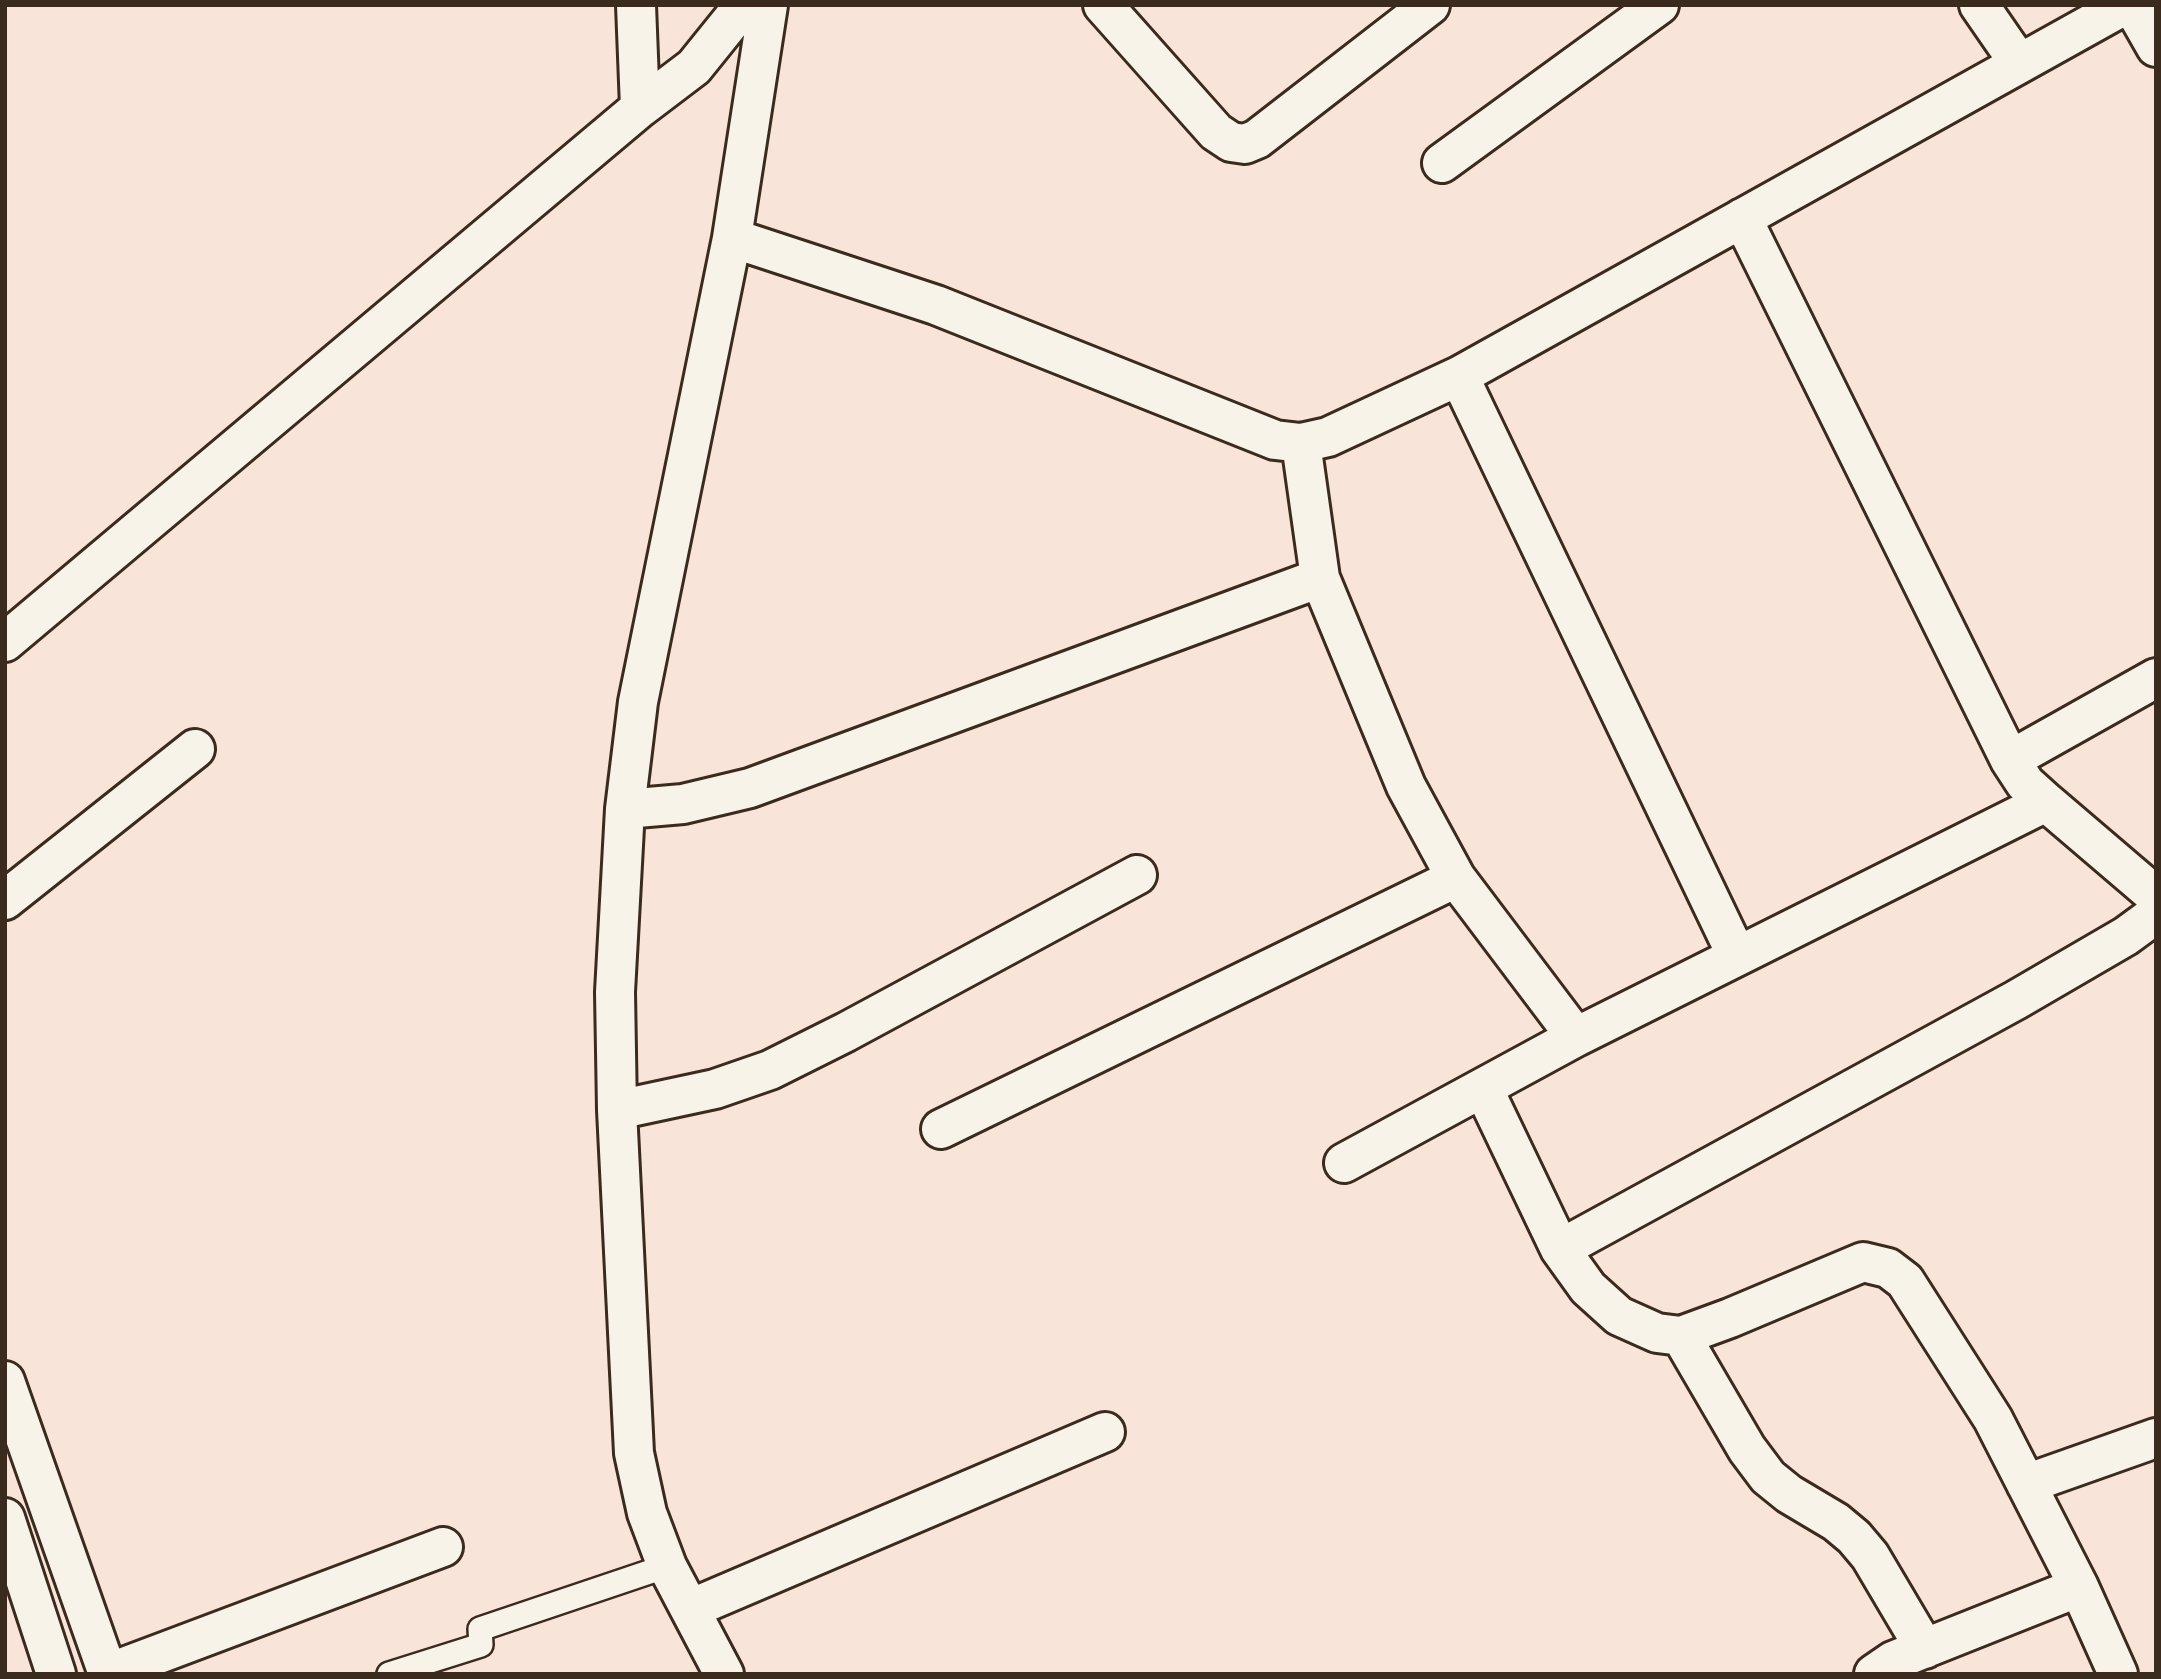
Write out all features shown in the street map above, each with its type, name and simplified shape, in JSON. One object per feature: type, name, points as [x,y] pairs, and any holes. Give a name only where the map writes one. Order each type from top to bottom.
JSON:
[{"type":"street","points":[[636,5],[640,108]]},
{"type":"street","points":[[5,642],[640,108],[694,66],[744,5]]},
{"type":"street","points":[[724,1674],[667,1566],[647,1513],[634,1453],[617,1110],[615,992],[625,809],[638,702],[732,238],[768,5]]},
{"type":"street","points":[[1103,5],[1216,132],[1231,142],[1245,144],[1257,139],[1430,5]]},
{"type":"street","points":[[1442,163],[1659,5]]},
{"type":"street","points":[[1979,5],[2019,63]]},
{"type":"street","points":[[732,238],[936,305],[1275,440],[1301,443],[1328,436],[1459,376],[2125,5]]},
{"type":"street","points":[[2132,5],[2156,47]]},
{"type":"street","points":[[1742,218],[2010,760],[2025,783],[2156,896]]},
{"type":"street","points":[[1459,376],[1737,956]]},
{"type":"street","points":[[1301,443],[1320,578],[1406,786],[1456,878],[1576,1037]]},
{"type":"street","points":[[625,809],[682,804],[750,788],[1320,578]]},
{"type":"street","points":[[2010,760],[2156,678]]},
{"type":"street","points":[[5,900],[195,749]]},
{"type":"street","points":[[1345,1163],[1576,1037],[2046,802]]},
{"type":"street","points":[[617,1110],[715,1089],[770,1070],[846,1032],[1137,875]]},
{"type":"street","points":[[941,1129],[1456,878]]},
{"type":"street","points":[[1560,1249],[2016,1000],[2126,936],[2156,914]]},
{"type":"street","points":[[1483,1088],[1560,1249],[1588,1289],[1619,1316],[1657,1333],[1681,1336],[1863,1262],[1888,1268],[1905,1281],[1993,1419],[2078,1587],[2118,1674]]},
{"type":"street","points":[[1681,1336],[1747,1449],[1768,1477],[1854,1537],[1870,1556],[1925,1649]]},
{"type":"street","points":[[5,1381],[108,1673],[443,1547]]},
{"type":"street","points":[[690,1609],[1105,1432]]},
{"type":"street","points":[[2026,1484],[2156,1438]]},
{"type":"street","points":[[5,1518],[56,1674]]},
{"type":"street","points":[[1874,1674],[1893,1661],[2078,1587]]},
{"type":"lane","points":[[389,1674],[481,1646],[480,1629],[667,1566]]}]
